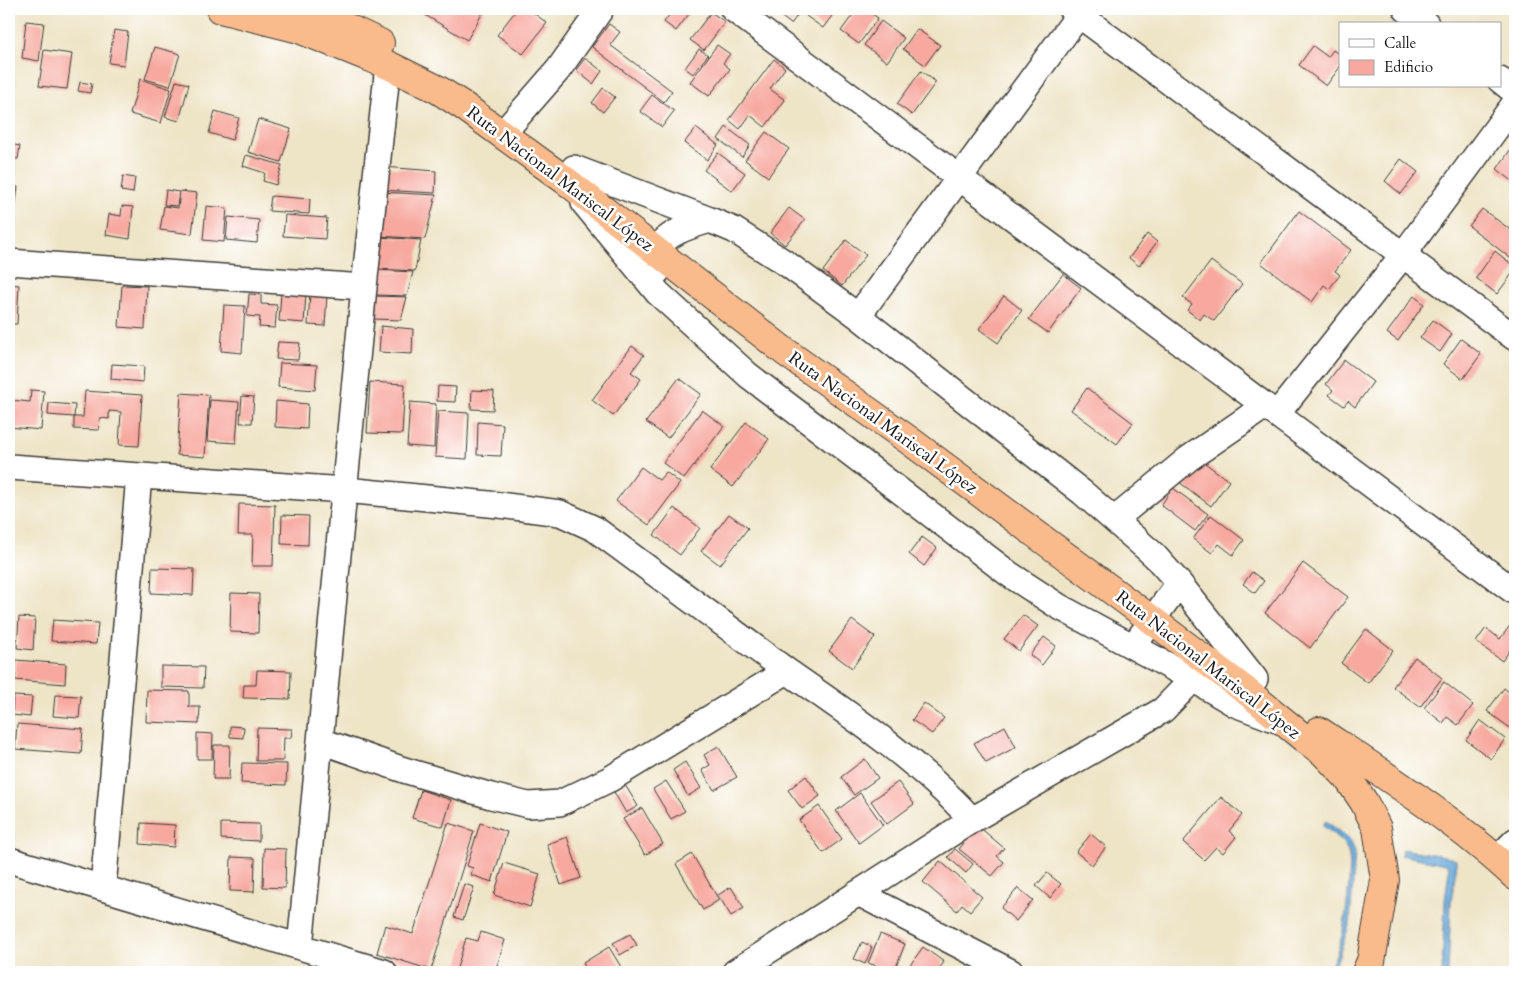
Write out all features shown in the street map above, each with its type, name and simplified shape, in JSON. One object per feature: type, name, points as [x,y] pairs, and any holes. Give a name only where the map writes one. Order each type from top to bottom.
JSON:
[{"type":"highway","name":"Ruta Nacional Mariscal López","points":[[220,9],[299,29],[388,65],[437,89],[570,174]]},
{"type":"highway","name":"Ruta Nacional Mariscal López","points":[[307,9],[378,42],[440,77],[511,124],[660,246],[919,429],[1156,614],[1283,722],[1324,753],[1347,777],[1364,802],[1376,828],[1385,880],[1366,968]]},
{"type":"highway","name":"Ruta Nacional Mariscal López","points":[[1156,614],[1255,680],[1314,728],[1454,824],[1509,858]]},
{"type":"street","points":[[511,124],[558,70],[602,9]]},
{"type":"street","points":[[733,9],[1515,592]]},
{"type":"street","points":[[1406,9],[1423,22]]},
{"type":"street","points":[[858,316],[960,178],[1078,11],[1515,338]]},
{"type":"street","points":[[300,947],[364,287],[388,65]]},
{"type":"street","points":[[1502,82],[1515,92]]},
{"type":"street","points":[[1114,520],[1188,459],[1271,410],[1403,255],[1515,103]]},
{"type":"street","points":[[570,174],[710,220],[734,230],[787,264],[858,316],[1083,493],[1154,555],[1179,583],[1255,680]]},
{"type":"street","points":[[570,174],[658,293],[748,375],[1009,574],[1058,606],[1193,679],[1235,704],[1283,722]]},
{"type":"street","points":[[658,293],[660,246],[692,225],[710,220]]},
{"type":"street","points":[[9,262],[364,287]]},
{"type":"street","points":[[9,467],[345,490],[560,513],[595,529],[787,670],[874,731],[941,789],[972,820]]},
{"type":"street","points":[[103,888],[139,476]]},
{"type":"street","points":[[1133,648],[1179,583]]},
{"type":"street","points":[[321,741],[404,770],[491,796],[528,805],[560,803],[610,779],[787,670]]},
{"type":"street","points":[[735,972],[972,820],[1163,710],[1193,679]]},
{"type":"street","points":[[9,860],[384,972]]},
{"type":"street","points":[[858,894],[1011,972]]},
{"type":"water","points":[[1326,821],[1351,841],[1355,852],[1350,923],[1333,972],[1327,972],[1341,940],[1347,906],[1350,863],[1344,844],[1322,825]]},
{"type":"water","points":[[1402,849],[1451,857],[1456,860],[1451,902],[1448,972],[1442,972],[1445,901],[1449,869],[1446,864],[1401,855]]},
{"type":"building","points":[[422,9],[485,9],[467,40],[420,12]]},
{"type":"building","points":[[517,9],[528,9],[547,23],[523,54],[497,35]]},
{"type":"building","points":[[674,9],[682,9],[689,14],[676,31],[664,22]]},
{"type":"building","points":[[771,9],[802,9],[791,24]]},
{"type":"building","points":[[811,9],[837,9],[823,28],[806,16]]},
{"type":"building","points":[[857,9],[865,9],[878,18],[859,44],[841,31]]},
{"type":"building","points":[[711,12],[725,22],[704,50],[690,40]]},
{"type":"building","points":[[26,21],[44,23],[39,61],[22,58]]},
{"type":"building","points":[[881,21],[904,38],[887,62],[864,45]]},
{"type":"building","points":[[609,24],[620,32],[610,45],[672,91],[664,102],[592,47]]},
{"type":"building","points":[[917,29],[940,45],[925,65],[903,49]]},
{"type":"building","points":[[114,30],[128,32],[124,65],[109,63]]},
{"type":"building","points":[[717,45],[730,54],[723,63],[730,69],[709,96],[690,82]]},
{"type":"building","points":[[1313,46],[1328,57],[1333,50],[1339,54],[1339,68],[1326,86],[1299,65]]},
{"type":"building","points":[[155,47],[180,54],[170,86],[145,79]]},
{"type":"building","points":[[699,49],[708,55],[693,74],[685,68]]},
{"type":"building","points":[[44,50],[72,54],[67,89],[39,86]]},
{"type":"building","points":[[585,58],[602,71],[593,84],[576,70]]},
{"type":"building","points":[[774,59],[785,68],[770,89],[785,100],[765,127],[750,115],[740,129],[729,120]]},
{"type":"building","points":[[921,71],[936,82],[912,115],[897,104]]},
{"type":"building","points":[[140,79],[171,89],[161,123],[130,114]]},
{"type":"building","points":[[176,81],[189,84],[179,121],[165,117]]},
{"type":"building","points":[[80,82],[92,84],[90,93],[78,91]]},
{"type":"building","points":[[603,88],[615,97],[603,112],[592,103]]},
{"type":"building","points":[[652,95],[674,111],[662,127],[640,111]]},
{"type":"building","points":[[215,111],[239,118],[232,140],[209,133]]},
{"type":"building","points":[[258,119],[291,129],[281,162],[248,152]]},
{"type":"building","points":[[726,127],[750,145],[742,157],[718,139]]},
{"type":"building","points":[[696,128],[718,145],[707,160],[684,143]]},
{"type":"building","points":[[766,132],[789,149],[768,177],[745,160]]},
{"type":"building","points":[[9,144],[20,146],[18,159],[9,158]]},
{"type":"building","points":[[1513,146],[1515,148],[1515,183],[1497,169]]},
{"type":"building","points":[[718,153],[745,173],[732,191],[704,170]]},
{"type":"building","points":[[246,155],[282,165],[276,185],[263,181],[265,173],[243,166]]},
{"type":"building","points":[[1401,159],[1418,172],[1401,194],[1385,181]]},
{"type":"building","points":[[383,167],[436,171],[435,193],[381,190]]},
{"type":"building","points":[[123,176],[135,178],[133,193],[121,191]]},
{"type":"building","points":[[9,186],[18,187],[13,224],[9,223]]},
{"type":"building","points":[[166,190],[179,192],[177,206],[164,205]]},
{"type":"building","points":[[180,191],[197,193],[192,234],[160,230],[164,206],[178,208]]},
{"type":"building","points":[[381,192],[436,195],[425,239],[379,236]]},
{"type":"building","points":[[271,196],[310,199],[309,214],[269,211]]},
{"type":"building","points":[[122,206],[133,207],[130,239],[106,235],[109,214],[121,216]]},
{"type":"building","points":[[206,206],[227,208],[224,242],[203,240]]},
{"type":"building","points":[[789,208],[805,220],[785,245],[770,233]]},
{"type":"building","points":[[1482,209],[1515,233],[1514,261],[1469,226]]},
{"type":"building","points":[[1299,211],[1351,250],[1335,271],[1340,275],[1329,289],[1324,285],[1312,302],[1261,263]]},
{"type":"building","points":[[285,215],[327,218],[325,239],[283,236]]},
{"type":"building","points":[[228,217],[259,220],[257,243],[226,240]]},
{"type":"building","points":[[1147,234],[1157,242],[1139,266],[1129,258]]},
{"type":"building","points":[[379,237],[421,240],[415,271],[377,269]]},
{"type":"building","points":[[846,240],[866,255],[842,286],[823,271]]},
{"type":"building","points":[[1495,251],[1515,267],[1515,270],[1497,294],[1476,278]]},
{"type":"building","points":[[1211,261],[1242,284],[1214,321],[1204,314],[1200,320],[1187,310],[1192,304],[1183,298]]},
{"type":"building","points":[[377,270],[413,272],[407,296],[376,295]]},
{"type":"building","points":[[1063,274],[1081,288],[1048,333],[1029,319]]},
{"type":"building","points":[[9,284],[19,285],[17,324],[9,324]]},
{"type":"building","points":[[122,285],[147,286],[145,329],[119,327]]},
{"type":"building","points":[[281,293],[306,294],[304,323],[279,321]]},
{"type":"building","points":[[310,293],[327,295],[325,326],[308,325]]},
{"type":"building","points":[[249,294],[261,295],[261,304],[277,305],[275,328],[259,327],[260,317],[247,316]]},
{"type":"building","points":[[376,296],[407,297],[401,320],[374,319]]},
{"type":"building","points":[[1004,296],[1022,310],[998,343],[979,329]]},
{"type":"building","points":[[1414,296],[1424,304],[1398,341],[1387,333]]},
{"type":"building","points":[[224,305],[245,306],[242,353],[221,351]]},
{"type":"building","points":[[1433,320],[1452,334],[1440,352],[1420,338]]},
{"type":"building","points":[[381,326],[413,329],[412,354],[379,352]]},
{"type":"building","points":[[1461,339],[1481,354],[1463,379],[1443,364]]},
{"type":"building","points":[[278,342],[300,343],[298,360],[276,359]]},
{"type":"building","points":[[632,346],[644,355],[631,372],[641,379],[613,416],[592,400]]},
{"type":"building","points":[[1344,360],[1373,382],[1355,407],[1348,401],[1344,406],[1329,395],[1333,390],[1326,384]]},
{"type":"building","points":[[280,363],[317,365],[315,390],[278,387]]},
{"type":"building","points":[[112,364],[144,366],[143,382],[111,379]]},
{"type":"building","points":[[679,378],[701,394],[668,438],[646,422]]},
{"type":"building","points":[[370,382],[405,384],[402,434],[367,433]]},
{"type":"building","points":[[438,386],[456,387],[455,402],[437,401]]},
{"type":"building","points":[[1087,388],[1133,423],[1117,444],[1071,410]]},
{"type":"building","points":[[31,390],[44,391],[41,430],[9,427],[9,402],[11,400],[30,402]]},
{"type":"building","points":[[472,390],[494,391],[493,410],[471,409]]},
{"type":"building","points":[[85,391],[142,395],[139,446],[119,445],[121,412],[109,411],[109,419],[100,418],[99,430],[74,429],[74,417],[83,417]]},
{"type":"building","points":[[181,393],[209,395],[205,457],[177,455]]},
{"type":"building","points":[[242,396],[254,397],[252,423],[240,423]]},
{"type":"building","points":[[210,400],[239,402],[236,443],[207,441]]},
{"type":"building","points":[[276,401],[308,404],[307,429],[275,427]]},
{"type":"building","points":[[410,402],[436,404],[434,448],[407,446]]},
{"type":"building","points":[[49,403],[75,405],[74,417],[48,415]]},
{"type":"building","points":[[702,410],[724,426],[684,479],[663,463]]},
{"type":"building","points":[[438,411],[469,413],[467,459],[435,457]]},
{"type":"building","points":[[478,422],[503,424],[501,456],[477,455]]},
{"type":"building","points":[[746,422],[769,439],[733,487],[710,470]]},
{"type":"building","points":[[1197,457],[1229,481],[1211,506],[1179,482]]},
{"type":"building","points":[[641,467],[659,480],[666,472],[680,483],[649,525],[616,501]]},
{"type":"building","points":[[1173,488],[1208,514],[1195,531],[1161,505]]},
{"type":"building","points":[[239,504],[275,505],[273,566],[252,566],[253,535],[238,535]]},
{"type":"building","points":[[674,508],[700,528],[680,555],[654,535]]},
{"type":"building","points":[[729,514],[748,528],[720,565],[701,551]]},
{"type":"building","points":[[282,515],[309,516],[308,545],[281,544]]},
{"type":"building","points":[[1211,515],[1244,540],[1233,555],[1219,544],[1212,553],[1193,539]]},
{"type":"building","points":[[922,537],[937,548],[924,566],[909,554]]},
{"type":"building","points":[[1303,563],[1348,597],[1310,648],[1265,613]]},
{"type":"building","points":[[152,568],[194,569],[193,595],[151,593]]},
{"type":"building","points":[[1252,572],[1264,581],[1255,593],[1243,584]]},
{"type":"building","points":[[231,593],[259,594],[258,633],[230,632]]},
{"type":"building","points":[[1023,615],[1038,626],[1019,651],[1004,639]]},
{"type":"building","points":[[19,617],[35,618],[33,650],[17,648]]},
{"type":"building","points":[[53,620],[98,623],[96,644],[51,641]]},
{"type":"building","points":[[852,620],[875,637],[852,668],[829,651]]},
{"type":"building","points":[[1512,623],[1515,625],[1515,643],[1502,661],[1476,642],[1486,628],[1500,639]]},
{"type":"building","points":[[1366,629],[1393,650],[1368,683],[1341,663]]},
{"type":"building","points":[[1044,637],[1056,646],[1042,665],[1030,655]]},
{"type":"building","points":[[1415,657],[1442,678],[1420,707],[1393,687]]},
{"type":"building","points":[[16,660],[66,664],[65,684],[15,680]]},
{"type":"building","points":[[161,666],[204,667],[203,688],[161,687]]},
{"type":"building","points":[[257,670],[291,671],[290,699],[243,698],[244,685],[256,685]]},
{"type":"building","points":[[1444,682],[1473,705],[1458,725],[1447,717],[1443,723],[1424,708]]},
{"type":"building","points":[[1504,688],[1515,697],[1515,721],[1510,728],[1487,711]]},
{"type":"building","points":[[147,690],[189,691],[189,707],[200,707],[199,724],[146,722]]},
{"type":"building","points":[[55,695],[81,696],[79,718],[53,716]]},
{"type":"building","points":[[13,696],[32,697],[30,717],[12,715]]},
{"type":"building","points":[[924,703],[944,718],[932,734],[912,720]]},
{"type":"building","points":[[1480,720],[1505,739],[1491,759],[1466,740]]},
{"type":"building","points":[[17,724],[83,729],[81,754],[15,749]]},
{"type":"building","points":[[230,726],[244,727],[243,738],[230,737]]},
{"type":"building","points":[[1005,726],[1016,747],[986,763],[974,743]]},
{"type":"building","points":[[257,728],[292,729],[291,738],[284,738],[283,761],[256,761]]},
{"type":"building","points":[[197,733],[213,734],[212,759],[197,759]]},
{"type":"building","points":[[214,745],[230,745],[229,779],[213,779]]},
{"type":"building","points":[[718,746],[737,777],[714,790],[702,770],[710,765],[704,755]]},
{"type":"building","points":[[865,759],[878,778],[854,795],[841,777]]},
{"type":"building","points":[[685,762],[701,788],[688,796],[673,770]]},
{"type":"building","points":[[242,763],[287,764],[286,785],[241,783]]},
{"type":"building","points":[[806,776],[820,796],[802,809],[788,790]]},
{"type":"building","points":[[666,781],[685,811],[671,819],[653,789]]},
{"type":"building","points":[[898,782],[914,804],[887,824],[871,801]]},
{"type":"building","points":[[625,785],[638,806],[626,813],[614,792]]},
{"type":"building","points":[[421,790],[451,800],[443,827],[412,818]]},
{"type":"building","points":[[860,793],[883,825],[859,843],[836,811]]},
{"type":"building","points":[[1221,797],[1242,815],[1229,831],[1236,837],[1223,853],[1216,847],[1204,860],[1183,842]]},
{"type":"building","points":[[819,806],[842,839],[823,853],[799,820]]},
{"type":"building","points":[[642,808],[663,844],[645,855],[623,819]]},
{"type":"building","points":[[141,823],[175,825],[174,847],[140,844]]},
{"type":"building","points":[[221,823],[259,824],[259,841],[221,839]]},
{"type":"building","points":[[448,823],[474,831],[431,970],[377,953],[385,925],[413,934]]},
{"type":"building","points":[[480,823],[507,832],[492,882],[471,875],[473,868],[467,866]]},
{"type":"building","points":[[978,826],[1004,848],[997,856],[1004,862],[992,876],[959,849]]},
{"type":"building","points":[[1091,834],[1106,847],[1092,865],[1076,852]]},
{"type":"building","points":[[567,837],[581,878],[561,885],[547,844]]},
{"type":"building","points":[[264,848],[286,849],[285,888],[263,887]]},
{"type":"building","points":[[955,849],[973,864],[966,873],[948,857]]},
{"type":"building","points":[[692,854],[719,900],[703,910],[676,864]]},
{"type":"building","points":[[231,857],[255,858],[254,892],[230,891]]},
{"type":"building","points":[[940,861],[982,897],[970,911],[962,904],[957,911],[923,882]]},
{"type":"building","points":[[504,863],[540,874],[530,907],[494,895]]},
{"type":"building","points":[[1047,873],[1061,884],[1050,898],[1036,886]]},
{"type":"building","points":[[464,884],[474,887],[463,920],[454,917]]},
{"type":"building","points":[[731,887],[744,908],[731,916],[718,895]]},
{"type":"building","points":[[1018,888],[1033,900],[1016,921],[1001,908]]},
{"type":"building","points":[[481,932],[505,940],[495,972],[470,972],[457,968],[466,938],[478,941]]},
{"type":"building","points":[[630,934],[637,945],[620,955],[613,943]]},
{"type":"building","points":[[880,934],[905,944],[894,972],[868,963]]},
{"type":"building","points":[[862,942],[872,947],[865,964],[854,959]]},
{"type":"building","points":[[609,947],[624,972],[588,972],[583,963]]},
{"type":"building","points":[[923,947],[944,962],[937,972],[905,972]]}]
